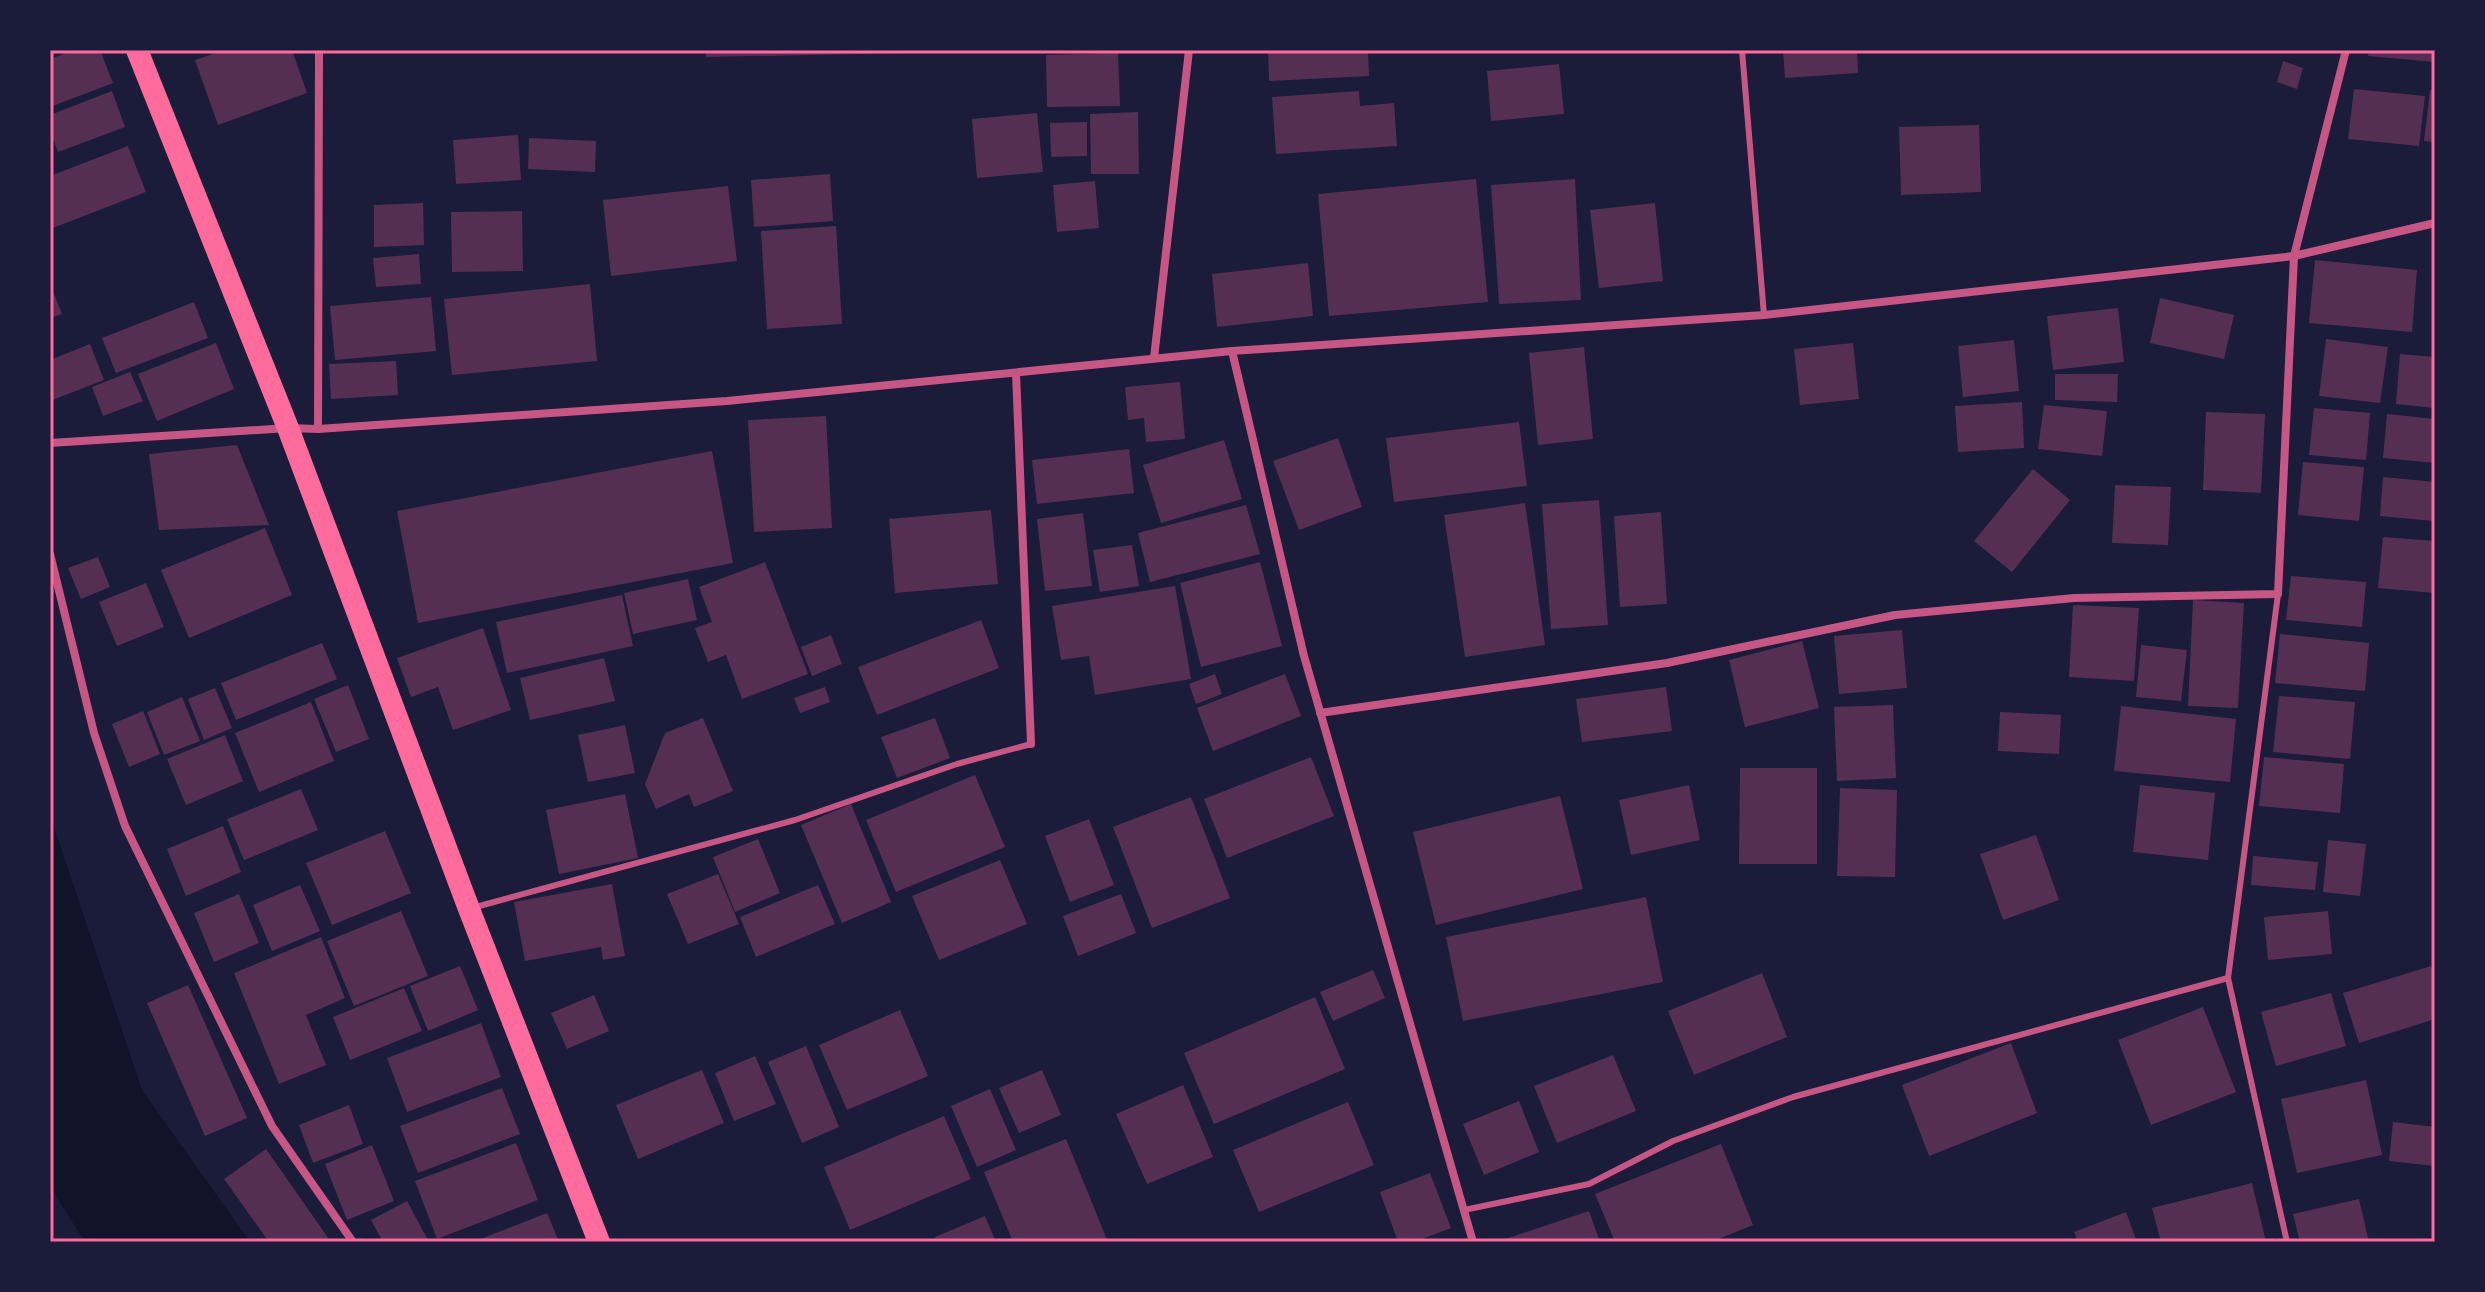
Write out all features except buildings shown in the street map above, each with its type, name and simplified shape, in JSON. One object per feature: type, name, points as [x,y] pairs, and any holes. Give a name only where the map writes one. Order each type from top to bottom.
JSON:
[{"type":"highway","points":[[137,50],[288,428],[469,909],[599,1242]]},
{"type":"street","points":[[318,429],[319,50]]},
{"type":"street","points":[[1154,358],[1189,50]]},
{"type":"street","points":[[1320,713],[1667,663],[1895,615],[2074,598],[2278,594],[2294,256],[2346,50]]},
{"type":"street","points":[[50,443],[288,428],[318,429],[727,401],[1232,351],[1764,315],[2294,256],[2435,223]]},
{"type":"street","points":[[1232,351],[1320,713],[1473,1242]]},
{"type":"street","points":[[1016,373],[1031,744]]},
{"type":"street","points":[[50,554],[94,733],[125,826],[272,1126],[353,1242]]},
{"type":"lane","points":[[1742,50],[1764,315]]},
{"type":"lane","points":[[2278,594],[2228,978],[2287,1242]]},
{"type":"lane","points":[[469,909],[795,820],[957,764],[1031,744]]},
{"type":"lane","points":[[1464,1210],[1589,1184],[1673,1141],[1793,1097],[2228,978]]},
{"type":"shaded area","points":[[50,815],[142,1090],[250,1242],[85,1242],[50,1187]]}]
